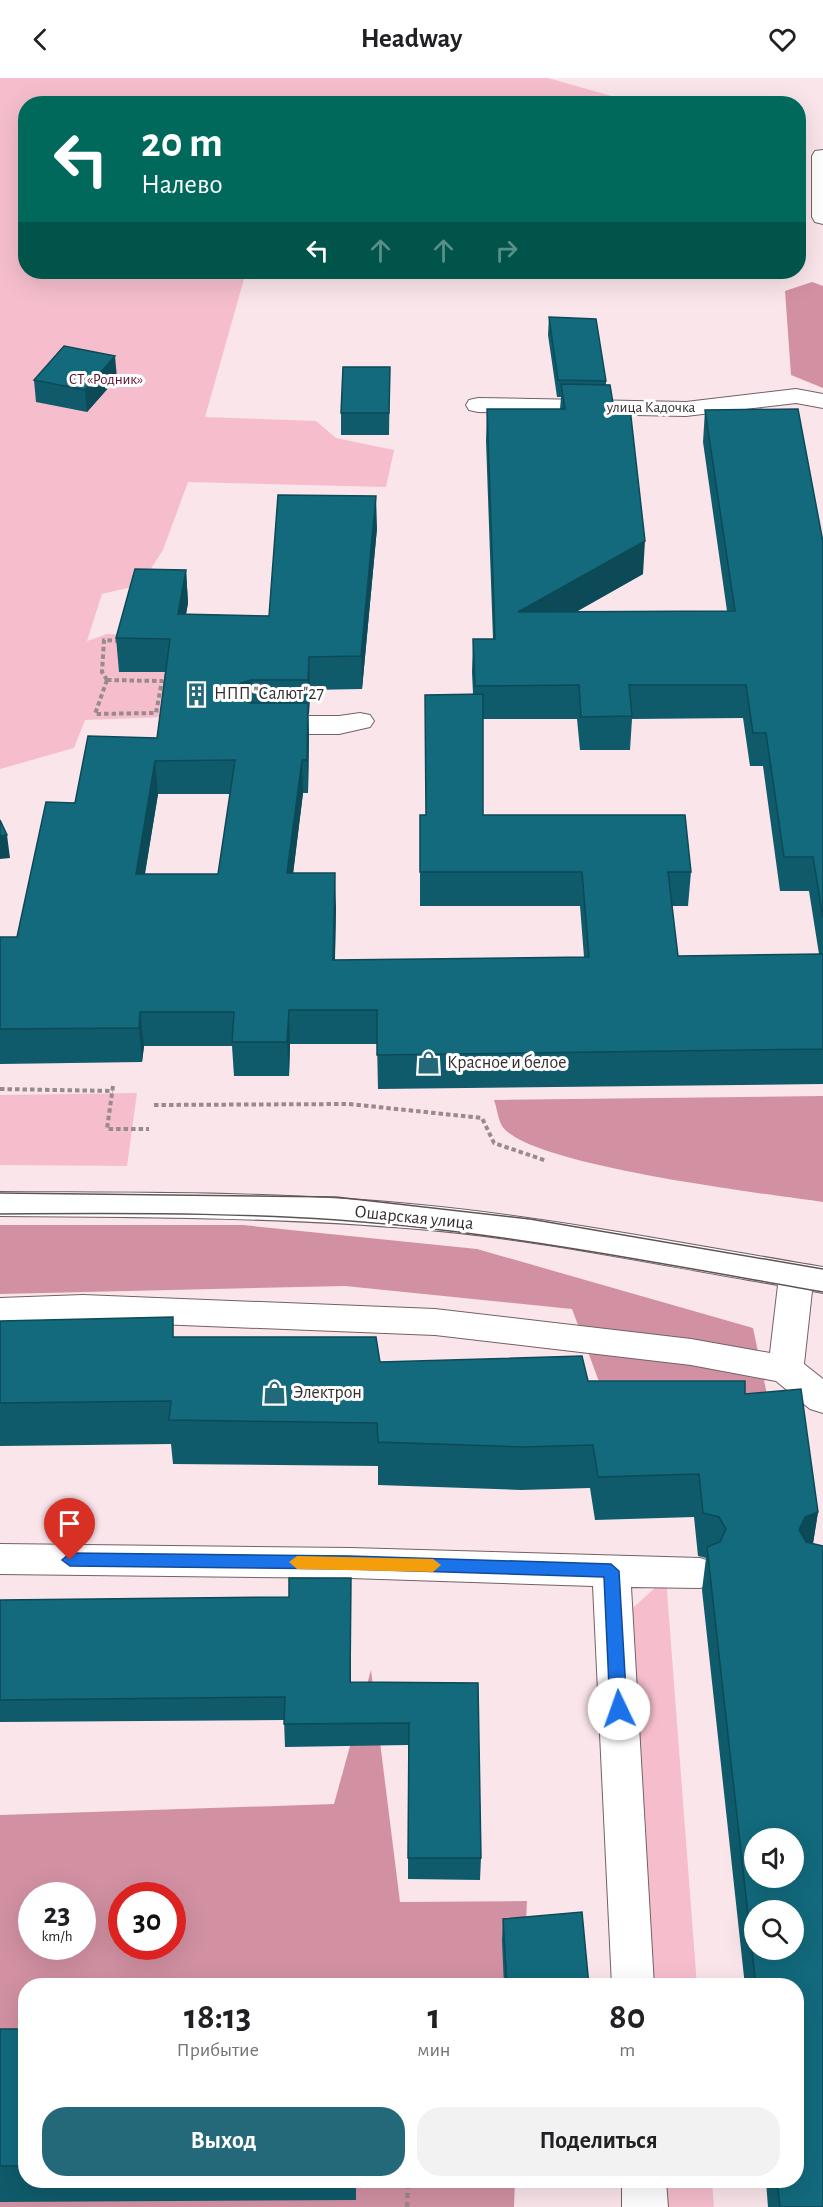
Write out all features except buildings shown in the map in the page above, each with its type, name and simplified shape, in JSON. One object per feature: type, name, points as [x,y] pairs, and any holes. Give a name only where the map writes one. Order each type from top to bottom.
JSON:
[{"type":"street","points":[[823,156],[823,218]]},
{"type":"street","name":"улица Кадочка","points":[[478,405],[686,410],[796,396],[823,401]]},
{"type":"street","points":[[254,725],[339,725],[360,721]]},
{"type":"street","name":"Ошарская улица","points":[[0,1204],[246,1206],[384,1214],[526,1231],[810,1277]]},
{"type":"street","points":[[786,1369],[810,1277]]},
{"type":"street","points":[[0,1311],[83,1308],[435,1322],[691,1352],[786,1369],[823,1399]]},
{"type":"street","points":[[0,1559],[350,1563],[700,1573]]},
{"type":"street","points":[[611,1571],[633,1978]]},
{"type":"street","points":[[644,2188],[645,2207]]},
{"type":"path","points":[[107,680],[102,672],[104,640],[127,641]]},
{"type":"path","points":[[107,680],[162,681],[156,712],[95,714],[107,680]]},
{"type":"path","points":[[0,1089],[113,1088],[107,1129],[149,1128]]},
{"type":"path","points":[[154,1105],[349,1104],[482,1118],[494,1143],[547,1161]]},
{"type":"path","points":[[407,2207],[408,2188]]},
{"type":"green space","name":"СТ «Родник»","points":[[0,78],[548,78],[611,96],[18,96],[18,279],[244,279],[205,417],[316,421],[336,438],[394,450],[386,487],[188,482],[163,550],[140,585],[102,594],[87,641],[107,634],[228,639],[166,717],[85,720],[74,748],[0,769]]},
{"type":"green space","points":[[137,1093],[127,1166],[0,1165],[0,1095]]},
{"type":"green space","points":[[666,1578],[696,1978],[649,1978],[626,1614]]},
{"type":"green space","points":[[663,2188],[713,2188],[714,2207],[664,2207]]},
{"type":"shaded area","points":[[812,282],[823,286],[823,388],[791,375],[785,291]]},
{"type":"shaded area","points":[[823,1096],[823,1202],[652,1176],[555,1154],[521,1140],[502,1126],[494,1100]]},
{"type":"shaded area","points":[[0,1225],[243,1225],[477,1249],[753,1328],[769,1404],[604,1395],[572,1309],[345,1286],[0,1294]]},
{"type":"shaded area","points":[[371,1670],[400,1902],[527,1901],[523,1978],[18,1978],[18,2188],[515,2188],[514,2207],[0,2207],[0,1815],[334,1804]]},
{"type":"tram line","points":[[0,1193],[336,1197],[530,1219],[823,1269]]},
{"type":"tram line","points":[[0,1214],[255,1216],[356,1221],[459,1232],[564,1247],[823,1292]]},
{"type":"slow traffic","points":[[297,1562],[433,1565]]},
{"type":"place","name":"НПП \"Салют\"27","points":[[196,694]]},
{"type":"place","name":"Красное и белое","points":[[429,1063]]},
{"type":"place","name":"Электрон","points":[[275,1393]]},
{"type":"route","points":[[70,1560],[350,1563],[611,1571],[619,1709]]}]
